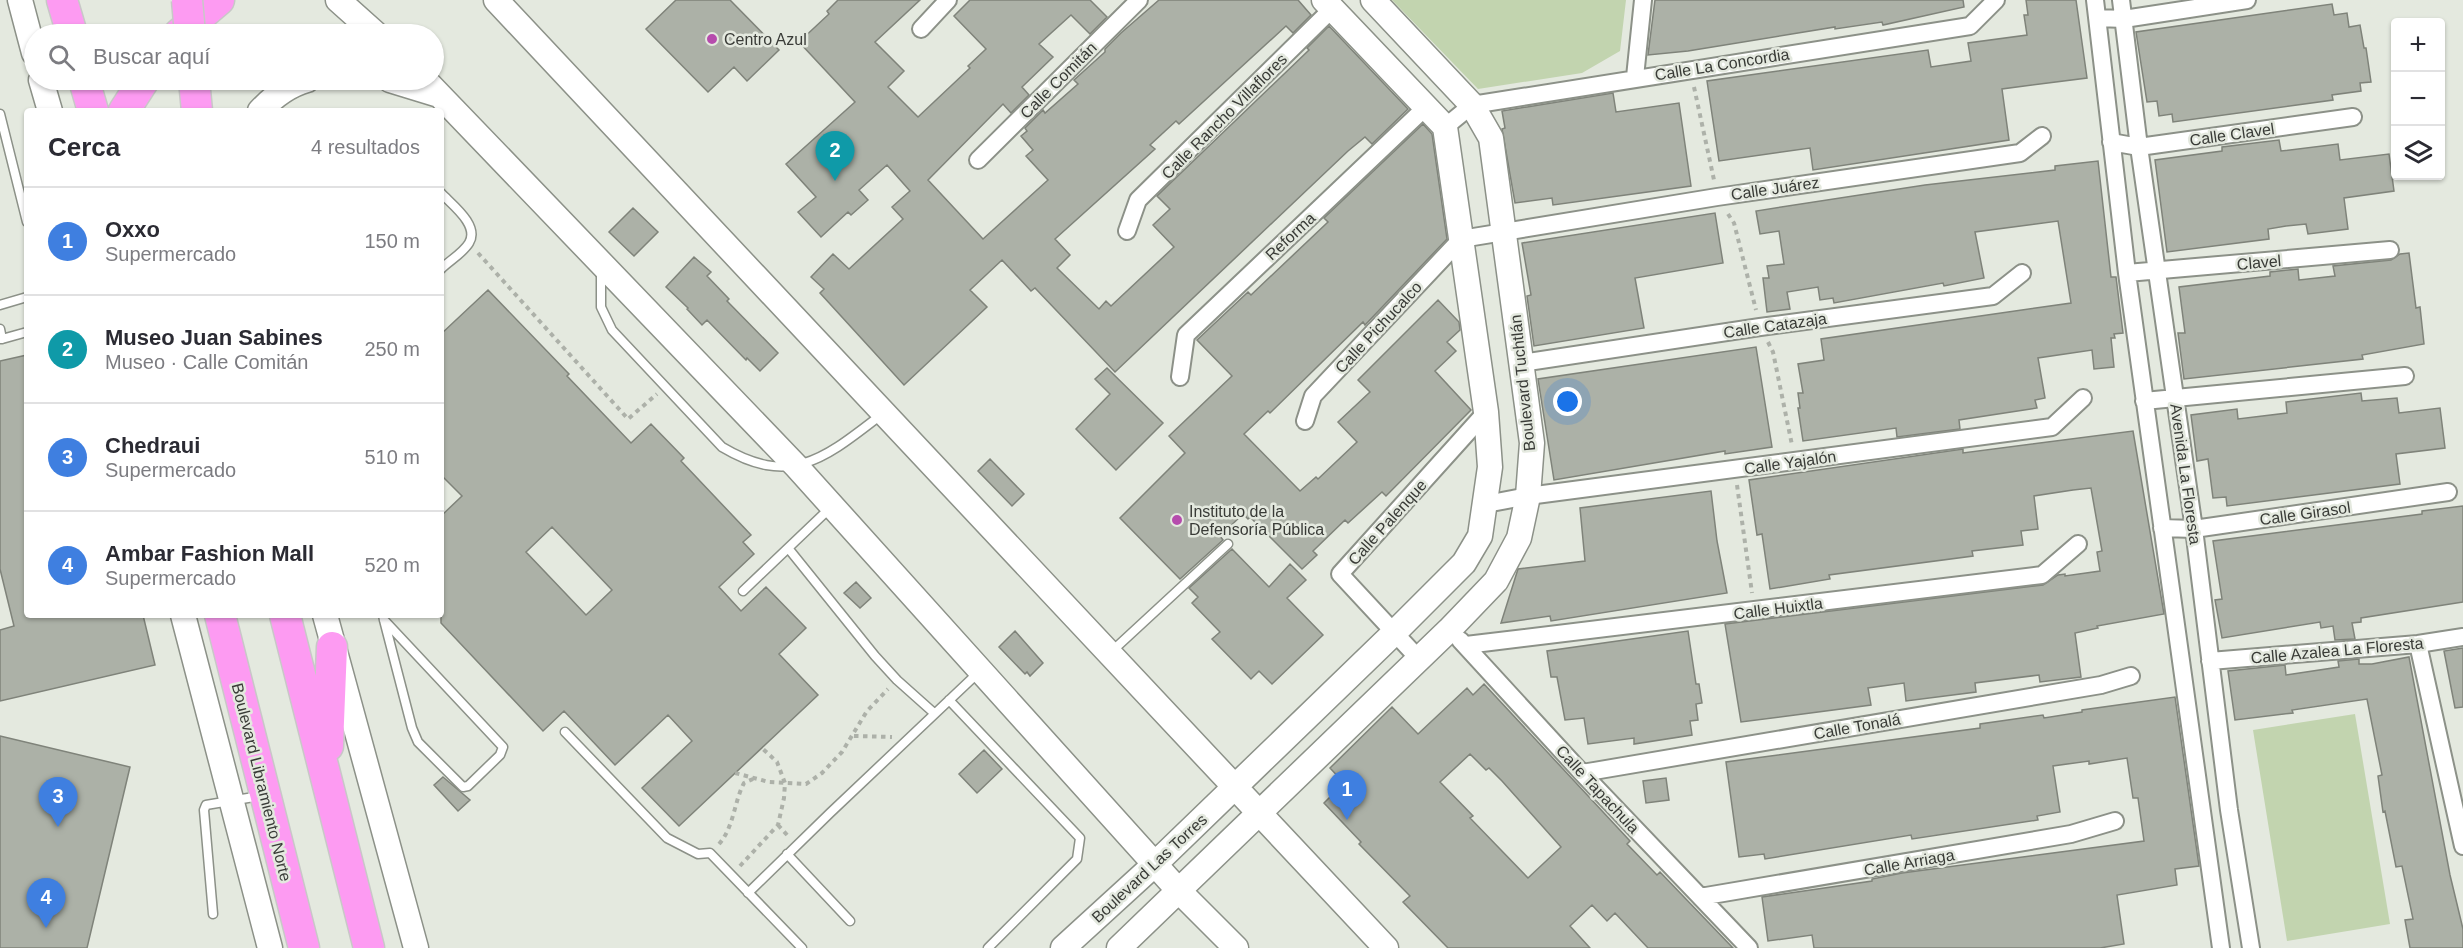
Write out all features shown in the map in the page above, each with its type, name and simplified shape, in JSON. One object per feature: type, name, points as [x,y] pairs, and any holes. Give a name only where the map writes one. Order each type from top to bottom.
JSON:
[{"type":"highway","points":[[62,0],[69,24]]},
{"type":"highway","points":[[187,0],[189,24]]},
{"type":"highway","points":[[191,24],[219,0]]},
{"type":"highway","points":[[87,90],[92,108]]},
{"type":"highway","points":[[126,108],[138,90]]},
{"type":"highway","points":[[195,90],[197,108]]},
{"type":"highway","name":"Boulevard Libramiento Norte","points":[[221,618],[304,948]]},
{"type":"highway","points":[[286,618],[369,948]]},
{"type":"highway","points":[[327,779],[332,647]]},
{"type":"street","points":[[20,0],[26,24]]},
{"type":"street","points":[[338,0],[365,24]]},
{"type":"street","points":[[496,0],[1386,948]]},
{"type":"street","points":[[921,29],[948,0]]},
{"type":"street","name":"Calle Comitán","points":[[978,160],[1139,0]]},
{"type":"street","name":"Boulevard Tuchtlán","points":[[1259,812],[1418,658],[1457,638],[1496,581],[1519,538],[1528,496],[1532,442],[1491,138],[1472,105],[1373,0]]},
{"type":"street","points":[[1635,77],[1643,0]]},
{"type":"street","name":"Calle La Concordia","points":[[1444,127],[1472,105],[1635,77],[1970,26],[1996,0]]},
{"type":"street","name":"Avenida La Floresta","points":[[2095,0],[2144,401],[2221,948]]},
{"type":"street","name":"Avenida La Floresta","points":[[2121,0],[2139,147],[2194,529],[2229,810],[2251,948]]},
{"type":"street","points":[[2097,18],[2124,19],[2247,0]]},
{"type":"street","points":[[1234,786],[1464,563],[1480,536],[1486,504],[1490,467],[1486,412],[1444,127],[1328,4]]},
{"type":"street","name":"Calle Rancho Villaflores","points":[[1127,231],[1138,200],[1328,4]]},
{"type":"street","points":[[44,90],[49,108]]},
{"type":"street","points":[[263,108],[270,100],[286,90]]},
{"type":"street","points":[[423,90],[443,96]]},
{"type":"street","points":[[436,90],[796,467],[1179,891],[1236,948]]},
{"type":"street","name":"Reforma","points":[[1180,377],[1186,335],[1426,107]]},
{"type":"street","name":"Calle Clavel","points":[[2111,142],[2139,147],[2353,117]]},
{"type":"street","name":"Calle Juárez","points":[[1461,238],[1504,233],[1717,197],[2020,153],[2042,136]]},
{"type":"street","name":"Calle Pichucalco","points":[[1305,421],[1313,396],[1461,238]]},
{"type":"street","name":"Clavel","points":[[2127,273],[2390,250]]},
{"type":"street","name":"Calle Catazaja","points":[[1521,363],[1760,327],[1993,296],[2022,273]]},
{"type":"street","points":[[2144,401],[2405,376]]},
{"type":"street","name":"Calle Yajalón","points":[[1486,504],[1528,496],[2052,427],[2083,398]]},
{"type":"street","name":"Calle Palenque","points":[[1418,658],[1340,574],[1486,412]]},
{"type":"street","name":"Calle Girasol","points":[[2162,528],[2194,529],[2448,492]]},
{"type":"street","name":"Calle Huixtla","points":[[1457,638],[1754,611],[2042,575],[2078,544]]},
{"type":"street","points":[[184,618],[270,948]]},
{"type":"street","points":[[326,618],[416,948]]},
{"type":"street","name":"Calle Azalea La Floresta","points":[[2210,661],[2418,644],[2463,637]]},
{"type":"street","name":"Calle Tapachula","points":[[1457,638],[1582,774],[1749,948]]},
{"type":"street","points":[[2418,644],[2463,846]]},
{"type":"street","name":"Calle Tonalá","points":[[1582,774],[2101,684],[2131,676]]},
{"type":"street","name":"Boulevard Las Torres","points":[[1063,948],[1155,864],[1234,786]]},
{"type":"street","points":[[1119,948],[1259,812]]},
{"type":"street","name":"Calle Arriaga","points":[[1700,897],[2071,834],[2115,821]]},
{"type":"lane","points":[[0,114],[24,210]]},
{"type":"lane","points":[[444,197],[468,222],[472,234],[469,243],[444,266]]},
{"type":"lane","points":[[601,263],[601,307],[612,330],[722,447],[741,458],[760,463],[796,467],[827,455],[884,413]]},
{"type":"lane","points":[[0,305],[24,298]]},
{"type":"lane","points":[[0,329],[1,339],[24,333]]},
{"type":"lane","points":[[743,591],[831,507]]},
{"type":"lane","points":[[1110,654],[1228,544]]},
{"type":"lane","points":[[788,548],[844,619],[897,680],[934,714]]},
{"type":"lane","points":[[384,618],[412,728],[418,742],[463,787],[468,786],[500,755],[503,747],[385,618]]},
{"type":"lane","points":[[748,892],[980,671]]},
{"type":"lane","points":[[949,700],[1080,838],[1077,859],[988,948]]},
{"type":"lane","points":[[565,732],[667,838],[698,854],[710,853],[802,948]]},
{"type":"lane","points":[[213,914],[204,810],[206,805],[265,795]]},
{"type":"lane","points":[[787,854],[850,921]]},
{"type":"path","points":[[1690,69],[1717,197],[1734,224],[1760,327],[1773,352],[1795,461]]},
{"type":"path","points":[[469,243],[628,419],[665,387]]},
{"type":"path","points":[[1734,469],[1754,611]]},
{"type":"path","points":[[735,773],[754,779],[806,784],[822,773],[854,736],[867,711],[897,680]]},
{"type":"path","points":[[854,736],[907,739]]},
{"type":"path","points":[[731,875],[778,825],[785,783],[777,762],[762,748]]},
{"type":"path","points":[[710,853],[723,841],[744,783],[754,779]]},
{"type":"green space","points":[[1392,0],[1626,0],[1620,51],[1582,73],[1478,89]]},
{"type":"green space","points":[[2355,714],[2390,924],[2287,941],[2253,730]]},
{"type":"building","name":"Centro Azul","points":[[676,0],[730,0],[779,50],[747,81],[734,67],[708,92],[646,29]]},
{"type":"building","points":[[838,0],[920,0],[875,42],[904,71],[888,87],[918,117],[970,68],[968,66],[986,49],[954,16],[970,0],[1090,0],[1107,17],[1090,34],[1071,15],[1039,44],[1053,57],[1022,87],[1029,95],[1011,113],[1003,104],[928,180],[983,239],[1048,180],[1026,156],[1033,150],[1021,136],[1027,131],[1025,128],[1043,110],[1045,113],[1078,84],[1074,80],[1105,52],[1105,49],[1121,33],[1159,0],[1298,0],[1311,15],[1293,33],[1286,26],[1179,124],[1176,121],[1150,145],[1155,149],[1055,239],[1070,255],[1057,268],[1099,309],[1106,301],[1111,306],[1174,247],[1153,225],[1170,209],[1157,196],[1309,50],[1307,48],[1329,26],[1408,109],[1372,144],[1365,137],[1348,151],[1115,372],[1035,288],[1031,291],[1002,260],[970,290],[987,307],[904,385],[820,293],[824,289],[811,277],[833,254],[849,269],[903,219],[892,207],[910,191],[887,165],[859,190],[868,200],[851,215],[848,212],[821,237],[798,212],[816,197],[786,164],[855,102],[799,42],[829,14],[827,11]]},
{"type":"building","points":[[1655,0],[1963,0],[1964,7],[1883,25],[1882,22],[1835,29],[1835,27],[1688,51],[1648,55]]},
{"type":"building","points":[[2026,0],[2076,0],[2087,78],[2002,89],[2009,140],[1813,170],[1810,148],[1719,161],[1707,81],[1928,50],[1931,67],[1971,61],[1968,43],[2027,35],[2024,15],[2028,15]]},
{"type":"building","points":[[2332,4],[2334,15],[2347,13],[2349,27],[2360,25],[2371,82],[2360,83],[2361,91],[2332,95],[2333,100],[2173,122],[2172,114],[2159,116],[2157,101],[2147,102],[2136,32]]},
{"type":"building","points":[[1613,93],[1616,112],[1679,103],[1691,186],[1553,205],[1552,198],[1515,203],[1502,129],[1505,128],[1502,111]]},
{"type":"building","points":[[1423,124],[1432,134],[1447,239],[1365,325],[1363,322],[1270,413],[1268,411],[1244,434],[1300,491],[1316,477],[1318,479],[1357,442],[1338,422],[1370,392],[1358,380],[1438,300],[1459,322],[1460,330],[1447,342],[1456,351],[1435,371],[1471,410],[1386,496],[1382,492],[1348,523],[1345,520],[1313,551],[1317,555],[1302,569],[1250,517],[1248,519],[1243,514],[1220,536],[1223,540],[1180,579],[1120,518],[1185,453],[1169,436],[1232,376],[1197,340],[1248,292],[1251,295],[1328,222],[1324,218]]},
{"type":"building","points":[[2279,140],[2281,151],[2338,144],[2340,160],[2389,154],[2394,191],[2344,198],[2348,229],[2308,234],[2306,224],[2286,226],[2268,229],[2269,239],[2167,252],[2155,160],[2222,151],[2222,147]]},
{"type":"building","points":[[2098,161],[2111,277],[2116,277],[2123,333],[2114,334],[2115,338],[2111,338],[2114,367],[2094,369],[2092,350],[2038,358],[2045,398],[2035,400],[2037,408],[1959,420],[1960,429],[1897,437],[1896,428],[1803,441],[1798,393],[1803,393],[1798,364],[1824,360],[1821,339],[2071,303],[2058,221],[1975,232],[1984,278],[1944,286],[1943,283],[1834,303],[1833,298],[1820,300],[1818,287],[1787,292],[1790,309],[1767,312],[1763,278],[1769,278],[1767,266],[1784,264],[1779,231],[1760,234],[1756,211],[1925,185],[2055,170],[2055,166]]},
{"type":"building","points":[[633,208],[658,232],[634,256],[609,232]]},
{"type":"building","points":[[1715,213],[1723,263],[1635,278],[1644,328],[1534,346],[1527,296],[1531,295],[1522,243]]},
{"type":"building","points":[[2409,253],[2416,308],[2420,307],[2424,344],[2362,355],[2363,359],[2184,379],[2178,333],[2185,333],[2179,287],[2270,276],[2270,272],[2298,269],[2299,280],[2335,276],[2333,266],[2391,260],[2400,254]]},
{"type":"building","points":[[694,257],[711,272],[707,276],[729,299],[727,301],[778,353],[760,371],[707,320],[702,325],[666,287]]},
{"type":"building","points":[[488,290],[569,374],[567,376],[631,443],[651,424],[684,458],[681,461],[751,535],[743,542],[754,554],[719,587],[741,611],[766,587],[806,628],[779,654],[818,695],[679,826],[642,788],[692,741],[668,715],[615,765],[564,711],[543,731],[441,623],[441,618],[444,618],[444,513],[462,496],[444,478],[444,331]],"holes":[[[552,527],[612,590],[586,615],[526,552]]]},
{"type":"building","points":[[1756,347],[1772,447],[1725,454],[1725,451],[1554,480],[1538,379]]},
{"type":"building","points":[[24,356],[24,618],[144,618],[155,665],[0,701],[0,630],[14,626],[0,569],[0,361]]},
{"type":"building","points":[[1107,368],[1163,423],[1116,470],[1076,429],[1110,394],[1095,379]]},
{"type":"building","points":[[2361,393],[2362,401],[2397,398],[2399,413],[2440,408],[2445,448],[2396,454],[2400,484],[2227,506],[2226,497],[2213,498],[2208,459],[2197,461],[2191,415],[2237,409],[2238,419],[2287,413],[2286,402]]},
{"type":"building","points":[[2133,431],[2164,614],[2097,626],[2098,628],[2075,633],[2081,677],[2040,682],[2039,675],[1975,683],[1976,692],[1906,701],[1904,683],[1868,688],[1871,705],[1741,722],[1725,624],[2043,585],[2058,575],[2100,571],[2097,552],[2102,551],[2091,488],[2073,490],[2034,496],[2038,529],[2021,531],[2023,545],[1972,551],[1973,556],[1829,575],[1830,579],[1770,589],[1762,534],[1757,535],[1749,480],[1963,449],[1963,453]]},
{"type":"building","points":[[990,459],[1024,494],[1012,506],[978,471]]},
{"type":"building","points":[[1711,491],[1717,541],[1727,593],[1551,621],[1550,616],[1501,623],[1518,569],[1585,561],[1580,508]]},
{"type":"building","points":[[2463,506],[2463,602],[2361,618],[2361,622],[2352,623],[2355,639],[2335,640],[2333,626],[2321,628],[2320,622],[2222,638],[2215,600],[2222,599],[2213,541],[2422,514],[2422,511]]},
{"type":"building","points":[[1232,549],[1269,587],[1290,564],[1306,580],[1287,598],[1323,635],[1272,684],[1259,671],[1251,679],[1212,639],[1220,632],[1192,603],[1198,597],[1189,588]]},
{"type":"building","points":[[856,582],[871,598],[860,608],[844,593]]},
{"type":"building","points":[[1015,631],[1043,663],[1030,676],[1027,672],[1025,674],[999,647]]},
{"type":"building","points":[[1688,631],[1696,684],[1699,684],[1702,703],[1696,704],[1698,720],[1690,721],[1692,735],[1634,744],[1634,738],[1588,744],[1584,718],[1565,720],[1557,677],[1551,677],[1547,651]]},
{"type":"building","points":[[2463,648],[2463,707],[2455,708],[2444,651]]},
{"type":"building","points":[[2409,657],[2450,875],[2463,929],[2463,948],[2410,948],[2405,920],[2413,919],[2402,866],[2396,867],[2385,811],[2383,812],[2378,776],[2382,775],[2367,699],[2292,710],[2293,713],[2235,720],[2228,671],[2285,665],[2286,675],[2339,667],[2338,661],[2359,659],[2359,664],[2372,664]]},
{"type":"building","points":[[1484,684],[1630,841],[1627,844],[1657,875],[1660,872],[1733,948],[1648,948],[1615,913],[1607,921],[1592,905],[1570,926],[1590,948],[1448,948],[1403,902],[1410,896],[1359,844],[1361,842],[1324,803],[1344,783],[1330,768],[1392,707],[1418,734],[1467,688],[1473,695]],"holes":[[[1470,754],[1486,770],[1489,768],[1502,781],[1561,847],[1528,878],[1470,818],[1473,816],[1440,782]]]},
{"type":"building","points":[[2175,697],[2199,866],[2175,869],[2177,885],[2117,895],[2124,944],[2100,948],[1814,948],[1812,935],[1768,941],[1762,897],[1872,881],[1872,879],[1902,873],[2144,841],[2138,798],[2133,798],[2127,758],[2089,764],[2089,761],[2053,766],[2060,812],[2037,816],[2038,820],[1912,839],[1911,835],[1765,859],[1764,854],[1739,857],[1726,762],[1980,728],[1980,724],[2043,715],[2044,718],[2082,712],[2082,710]]},
{"type":"building","points":[[0,736],[130,767],[87,948],[0,948]]},
{"type":"building","points":[[984,750],[1002,769],[977,793],[959,774]]},
{"type":"building","points":[[443,777],[470,800],[458,811],[434,785]]},
{"type":"building","points":[[1666,778],[1669,800],[1646,803],[1643,781]]},
{"type":"place","name":"Centro Azul","points":[[712,39]]},
{"type":"place","name":"Museo Juan Sabines","points":[[835,181]]},
{"type":"place","name":"Instituto de la Defensoría Pública","points":[[1177,520]]},
{"type":"place","name":"Oxxo","points":[[1347,820]]},
{"type":"place","name":"Chedraui","points":[[58,827]]},
{"type":"place","name":"Ambar Fashion Mall","points":[[46,928]]}]
